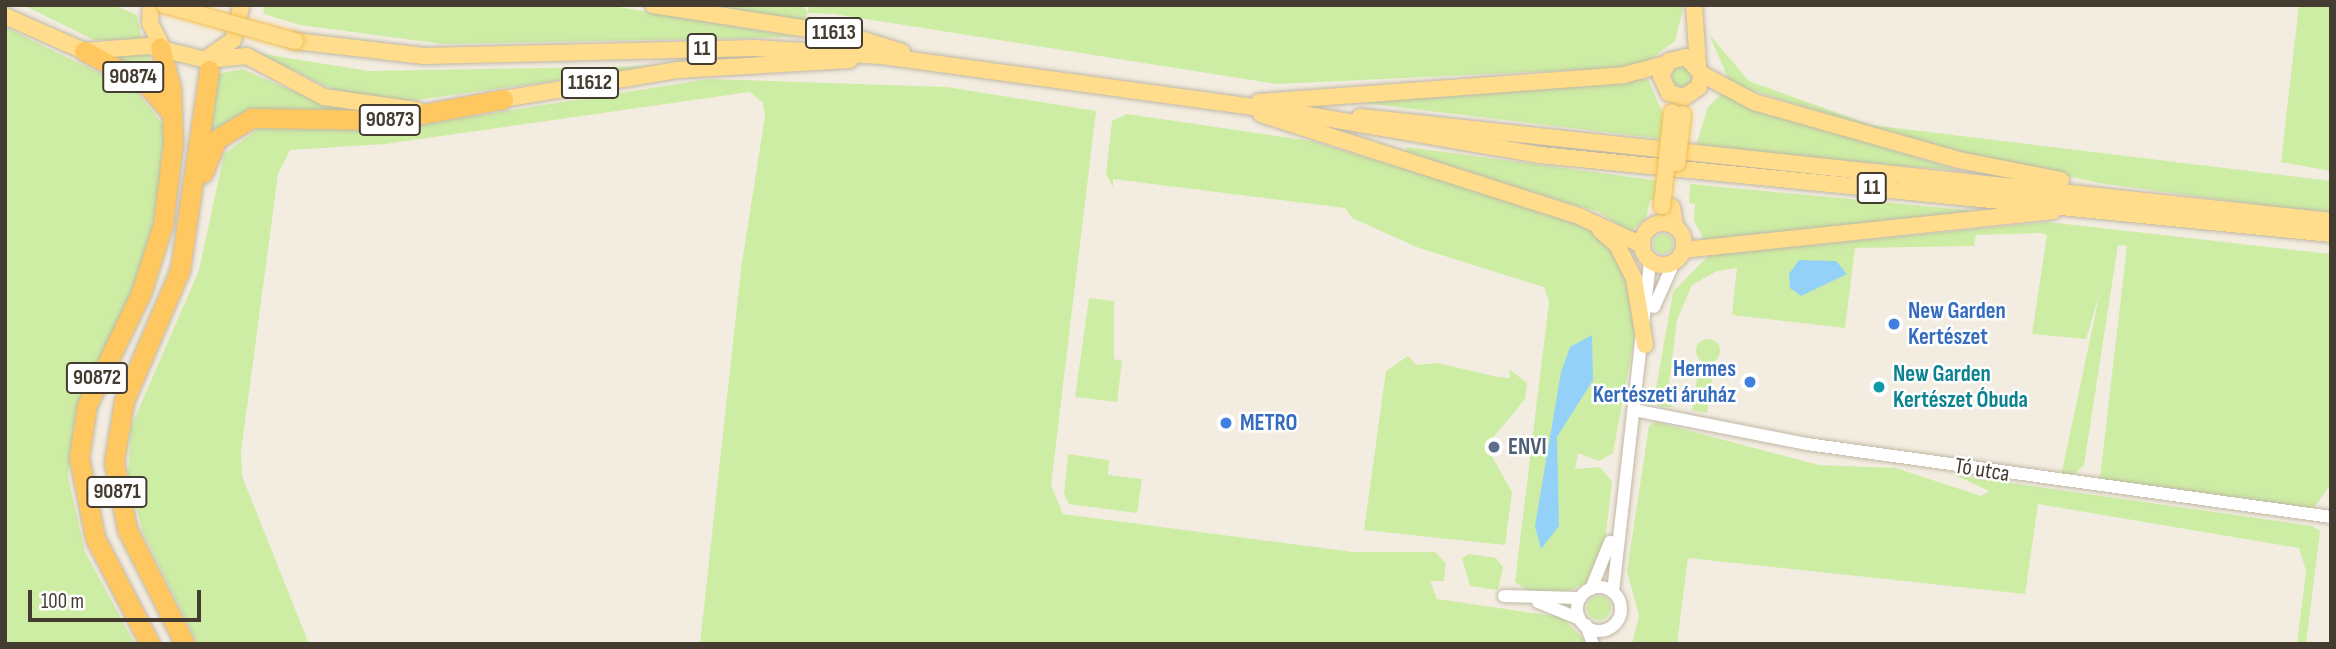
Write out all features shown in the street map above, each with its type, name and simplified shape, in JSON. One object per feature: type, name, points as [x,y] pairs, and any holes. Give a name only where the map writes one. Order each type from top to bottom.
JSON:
[{"type":"highway","name":"90872","points":[[150,644],[106,564],[82,492],[81,433],[94,384],[159,243],[170,180],[172,114],[155,46]]},
{"type":"highway","name":"90874","points":[[84,51],[146,84],[172,114]]},
{"type":"highway","name":"90871","points":[[185,644],[127,529],[114,463],[124,401],[174,288],[192,208],[199,109],[212,63]]},
{"type":"highway","name":"90873","points":[[192,208],[211,148],[247,119],[399,120],[503,99]]},
{"type":"main road","points":[[142,5],[155,46]]},
{"type":"main road","points":[[151,5],[155,46]]},
{"type":"main road","points":[[162,5],[160,27],[183,54]]},
{"type":"main road","name":"11","points":[[162,5],[295,41],[424,56],[755,48],[881,56],[1302,114],[2089,200],[2331,221]]},
{"type":"main road","points":[[212,63],[233,40],[242,5]]},
{"type":"main road","points":[[212,63],[243,39],[250,5]]},
{"type":"main road","name":"11613","points":[[653,5],[847,35],[937,62]]},
{"type":"main road","points":[[1642,245],[1667,207],[1677,113],[1661,76],[1692,5]]},
{"type":"main road","points":[[1677,113],[1690,96],[1700,70],[1692,5]]},
{"type":"main road","name":"11612","points":[[5,16],[84,51],[155,46],[212,63],[266,68],[324,97],[369,106],[428,110],[678,70],[797,67],[881,56]]},
{"type":"main road","points":[[155,46],[212,63]]},
{"type":"main road","points":[[1239,105],[1624,75],[1686,57],[1700,70],[1754,102],[2089,200]]},
{"type":"main road","points":[[1669,93],[1690,96]]},
{"type":"main road","points":[[1239,105],[1581,217],[1642,245],[1650,260],[2089,200]]},
{"type":"main road","name":"11","points":[[2089,200],[2331,234]]},
{"type":"main road","points":[[1667,207],[1675,227],[1679,256]]},
{"type":"main road","points":[[1581,217],[1617,245],[1634,279],[1645,345]]},
{"type":"main road","points":[[1657,224],[1675,227]]},
{"type":"street","points":[[1645,345],[1679,256]]},
{"type":"street","points":[[1605,644],[1609,628],[1621,611],[1613,592],[1619,504],[1645,345],[1650,260]]},
{"type":"street","name":"Tó utca","points":[[1634,410],[1807,444],[2331,517]]},
{"type":"street","points":[[1504,596],[1580,598],[1591,589],[1619,504]]},
{"type":"street","points":[[1591,589],[1613,592]]},
{"type":"street","points":[[1524,598],[1583,622],[1609,628]]},
{"type":"street","points":[[1580,598],[1583,622],[1592,644]]},
{"type":"green space","points":[[23,5],[113,5],[137,15],[142,40],[94,40]]},
{"type":"green space","points":[[263,5],[607,5],[797,37],[443,44],[300,25],[264,14]]},
{"type":"green space","points":[[692,5],[803,5],[807,12],[810,5],[1684,5],[1675,41],[1640,67],[1277,84],[834,14],[807,13],[805,23]]},
{"type":"green space","points":[[2299,5],[2331,5],[2331,171],[2281,162]]},
{"type":"green space","points":[[5,27],[136,91],[166,128],[159,207],[146,258],[74,427],[68,476],[85,552],[135,644],[5,644]]},
{"type":"green space","points":[[1709,34],[1749,81],[1871,125],[2331,181],[2331,215],[2099,183],[1909,141],[1730,83]]},
{"type":"green space","points":[[147,50],[157,81],[104,53]]},
{"type":"green space","points":[[257,53],[369,71],[661,66],[395,103],[334,90]]},
{"type":"green space","points":[[1682,67],[1689,70],[1692,77],[1689,84],[1682,87],[1675,84],[1672,77],[1675,70]]},
{"type":"green space","points":[[242,69],[319,102],[369,113],[280,110],[208,140],[213,75]]},
{"type":"green space","points":[[709,79],[947,87],[1096,111],[1051,485],[1063,514],[1353,552],[1435,552],[1446,563],[1444,581],[1430,581],[1437,599],[1561,617],[1589,644],[700,644],[741,269],[765,116],[763,103],[750,92],[385,144],[290,150],[278,174],[241,452],[242,476],[309,644],[198,644],[143,533],[128,475],[131,427],[199,270],[224,154],[259,128],[412,126]]},
{"type":"green space","points":[[1648,79],[1666,121],[1663,139],[1363,103]]},
{"type":"green space","points":[[1723,93],[1770,112],[1957,170],[1694,152],[1708,107]]},
{"type":"green space","points":[[1127,114],[1311,141],[1585,225],[1604,239],[1631,279],[1636,329],[1613,453],[1599,461],[1578,453],[1575,469],[1600,467],[1612,482],[1605,542],[1589,581],[1562,594],[1529,591],[1515,582],[1549,302],[1544,287],[1419,248],[1352,218],[1345,208],[1113,179],[1113,187],[1106,174],[1112,121]]},
{"type":"green space","points":[[1407,147],[1660,181],[1658,200],[1650,200],[1646,218],[1630,232],[1599,212],[1404,155]]},
{"type":"green space","points":[[1690,184],[1966,210],[1969,213],[1707,245],[1694,221],[1695,204],[1689,203]]},
{"type":"green space","points":[[2048,222],[2331,254],[2331,484],[2313,509],[2107,484],[2100,477],[2127,246],[2118,245],[2084,465],[2072,476],[2061,476],[2100,292],[2086,339],[2032,334],[2047,235],[2040,233],[1976,235],[1974,246],[1855,248],[1845,328],[1732,315],[1737,268],[1717,271],[1692,285],[1677,320],[1667,400],[1673,407],[1659,407],[1654,400],[1673,292],[1709,255]]},
{"type":"green space","points":[[1663,234],[1670,237],[1673,244],[1670,251],[1663,254],[1656,251],[1653,244],[1656,237]]},
{"type":"green space","points":[[1089,298],[1114,301],[1114,359],[1122,361],[1117,402],[1075,397]]},
{"type":"green space","points":[[1708,339],[1716,343],[1720,351],[1716,359],[1708,363],[1700,359],[1696,351],[1700,343]]},
{"type":"green space","points":[[1408,356],[1416,365],[1438,363],[1498,377],[1510,378],[1509,369],[1527,383],[1525,399],[1492,439],[1490,453],[1512,492],[1505,545],[1364,530],[1386,371]]},
{"type":"green space","points":[[1698,370],[1713,372],[1707,413],[1692,411]]},
{"type":"green space","points":[[1656,422],[1819,465],[1896,468],[1981,496],[1989,491],[1955,475],[2312,526],[2320,531],[2306,644],[2297,644],[2306,571],[2299,548],[2038,504],[2025,594],[1688,558],[1677,644],[1632,644],[1639,616],[1627,571],[1649,426]]},
{"type":"green space","points":[[1068,454],[1109,460],[1108,475],[1142,479],[1137,513],[1069,504],[1064,493]]},
{"type":"green space","points":[[1469,554],[1496,558],[1503,567],[1498,590],[1470,586],[1462,558]]},
{"type":"green space","points":[[1599,596],[1607,600],[1611,608],[1607,616],[1599,620],[1591,616],[1587,608],[1591,600]]},
{"type":"water","points":[[1799,260],[1836,261],[1847,274],[1801,296],[1790,288],[1789,274]]},
{"type":"water","points":[[1592,335],[1593,380],[1557,437],[1559,526],[1541,549],[1535,526],[1561,372],[1570,347]]},
{"type":"place","name":"New Garden Kertészet","points":[[1894,324]]},
{"type":"place","name":"Hermes Kertészeti áruház","points":[[1750,382]]},
{"type":"place","name":"New Garden Kertészet Óbuda","points":[[1879,387]]},
{"type":"place","name":"METRO","points":[[1226,423]]},
{"type":"place","name":"ENVI","points":[[1494,447]]}]
